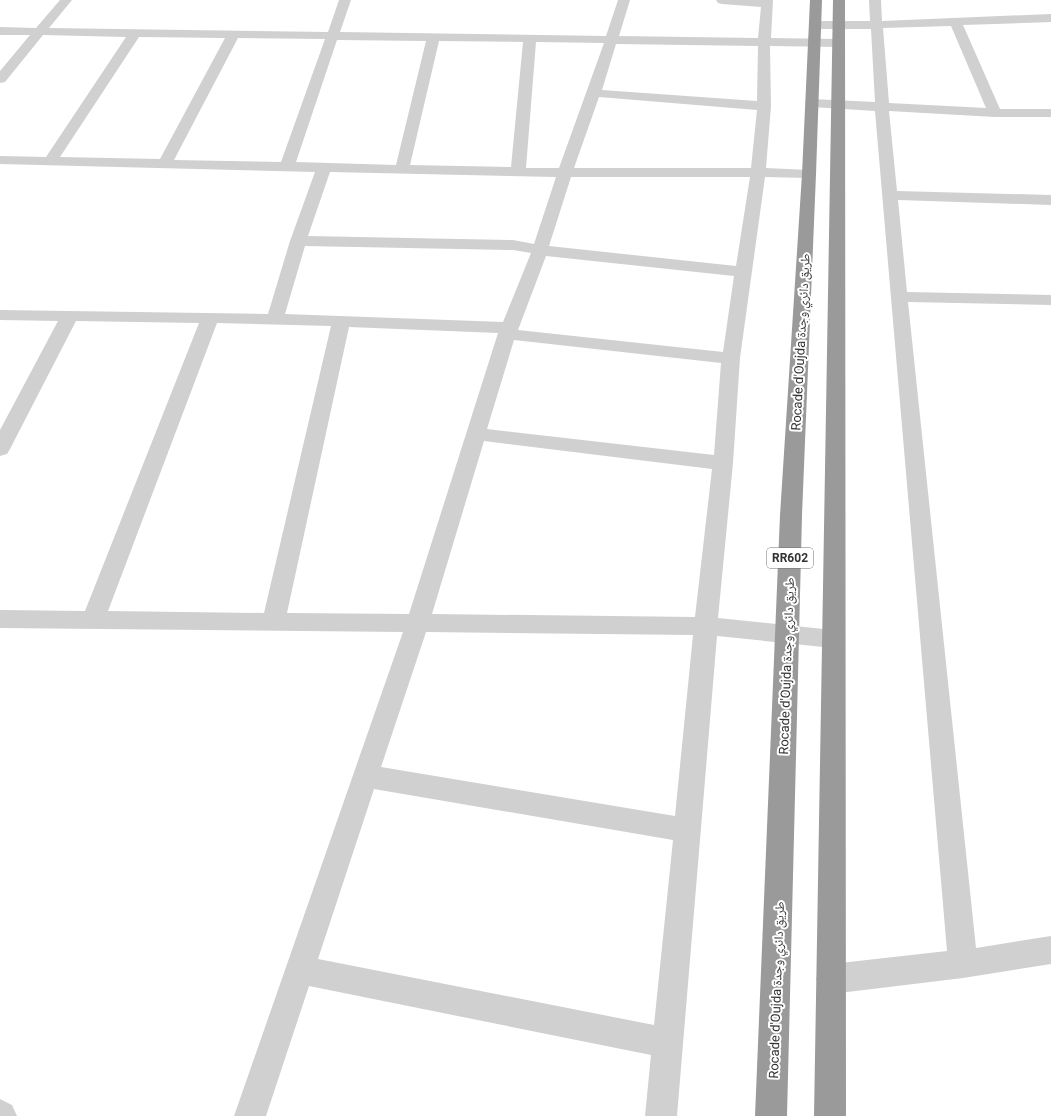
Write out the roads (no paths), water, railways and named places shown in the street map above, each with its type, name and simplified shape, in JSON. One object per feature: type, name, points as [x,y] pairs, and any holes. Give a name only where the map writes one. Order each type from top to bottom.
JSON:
[{"type":"highway","name":"Rocade d'Oujda طريق دائري وجدة","points":[[772,1116],[788,635],[790,515],[808,184],[816,0]]},
{"type":"highway","points":[[830,1116],[839,0]]},
{"type":"highway","points":[[808,184],[837,198]]},
{"type":"street","points":[[0,79],[66,0]]},
{"type":"street","points":[[287,166],[345,0]]},
{"type":"street","points":[[250,1116],[417,624],[509,331],[540,250],[624,0]]},
{"type":"street","points":[[661,1116],[706,626],[723,463],[731,358],[758,172],[764,106],[764,42],[767,2],[722,0]]},
{"type":"street","points":[[875,0],[882,107],[899,297],[963,964]]},
{"type":"street","points":[[0,31],[332,37],[764,42],[815,34],[839,34],[876,25],[1051,18]]},
{"type":"street","points":[[956,22],[995,114]]},
{"type":"street","points":[[50,161],[135,33]]},
{"type":"street","points":[[815,34],[839,34]]},
{"type":"street","points":[[165,163],[233,35]]},
{"type":"street","points":[[402,169],[433,38]]},
{"type":"street","points":[[518,172],[530,39]]},
{"type":"street","points":[[594,93],[764,106]]},
{"type":"street","points":[[812,103],[995,114],[1051,113]]},
{"type":"street","points":[[0,160],[566,173],[758,172],[808,184]]},
{"type":"street","points":[[275,319],[298,241],[324,167]]},
{"type":"street","points":[[890,195],[1051,200]]},
{"type":"street","points":[[298,241],[513,245],[540,250],[743,272]]},
{"type":"street","points":[[899,297],[1051,300]]},
{"type":"street","points":[[0,315],[275,319],[509,331],[731,358]]},
{"type":"street","points":[[0,449],[70,316]]},
{"type":"street","points":[[93,620],[210,318]]},
{"type":"street","points":[[273,622],[341,322]]},
{"type":"street","points":[[476,434],[723,463]]},
{"type":"street","points":[[0,618],[417,624],[706,626],[833,639]]},
{"type":"street","points":[[365,776],[687,830]]},
{"type":"street","points":[[831,980],[963,964],[1051,950]]},
{"type":"street","points":[[300,970],[668,1043]]}]
